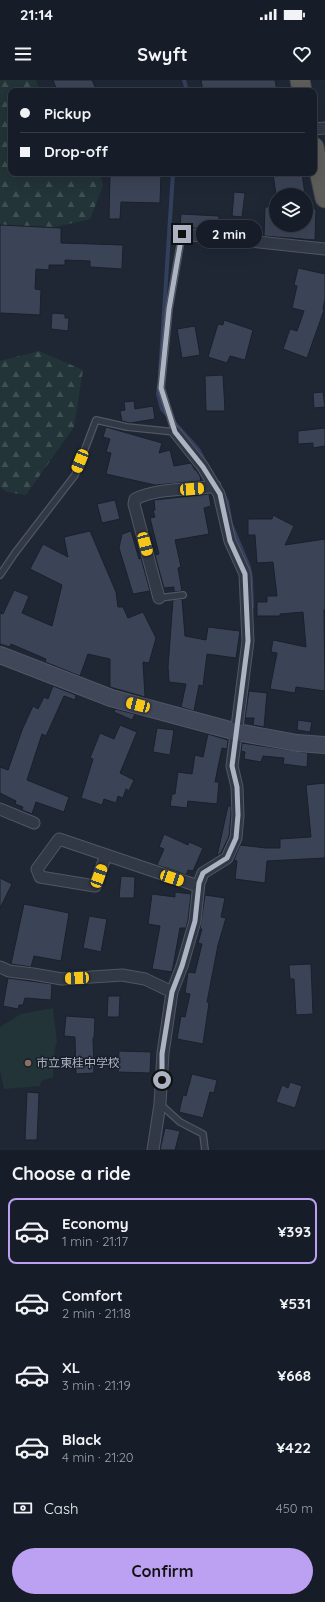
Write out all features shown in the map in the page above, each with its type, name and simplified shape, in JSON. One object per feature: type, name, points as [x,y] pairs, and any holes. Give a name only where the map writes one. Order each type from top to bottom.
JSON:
[{"type":"highway","points":[[317,161],[325,198]]},
{"type":"main road","points":[[0,656],[111,698],[237,732],[325,745]]},
{"type":"street","points":[[182,234],[325,249]]},
{"type":"street","points":[[152,1150],[160,1104],[162,1054],[172,992],[182,966],[195,921],[198,886],[203,873],[227,858],[236,838],[238,815],[237,787],[232,766],[248,641],[245,574],[230,541],[220,494],[203,467],[175,432]]},
{"type":"street","points":[[159,598],[134,504],[135,499],[142,495],[215,486]]},
{"type":"street","points":[[0,809],[34,823]]},
{"type":"street","points":[[106,855],[95,886],[40,877],[37,869],[60,839],[198,886]]},
{"type":"street","points":[[0,967],[9,971],[62,979],[122,975],[145,979],[172,992]]},
{"type":"lane","points":[[0,575],[75,475],[96,420],[127,427],[175,432],[161,388],[169,309],[182,234]]},
{"type":"lane","points":[[159,598],[183,595]]},
{"type":"lane","points":[[160,1104],[180,1122],[203,1134],[205,1150]]},
{"type":"green space","points":[[0,80],[36,80],[39,88],[8,88],[8,176],[101,176],[103,186],[90,219],[51,228],[0,244]]},
{"type":"green space","points":[[39,351],[83,370],[74,427],[26,495],[7,492],[0,487],[0,361]]},
{"type":"green space","points":[[53,1008],[57,1042],[55,1048],[53,1077],[41,1081],[40,1086],[4,1089],[0,1071],[0,1027],[21,1014]]},
{"type":"building","points":[[53,80],[92,80],[96,88],[56,88]]},
{"type":"building","points":[[201,80],[275,80],[276,88],[202,88]]},
{"type":"building","points":[[110,176],[161,176],[160,203],[121,202],[120,219],[109,219]]},
{"type":"building","points":[[273,176],[302,176],[304,188],[275,188]]},
{"type":"building","points":[[234,192],[245,193],[242,217],[232,216]]},
{"type":"building","points":[[265,207],[269,207],[269,232],[313,232],[313,209],[316,209],[315,240],[264,236]]},
{"type":"building","points":[[181,214],[219,216],[218,230],[180,227]]},
{"type":"building","points":[[0,225],[61,228],[61,243],[123,245],[122,269],[90,267],[90,261],[65,260],[65,265],[49,265],[49,270],[36,269],[35,289],[41,290],[40,315],[0,313]]},
{"type":"building","points":[[298,268],[325,274],[324,310],[307,358],[283,349],[290,329],[297,331],[304,311],[292,308],[297,286],[294,285]]},
{"type":"building","points":[[52,313],[65,314],[65,318],[69,318],[68,331],[51,329]]},
{"type":"building","points":[[224,320],[253,330],[245,360],[230,356],[227,363],[208,357],[218,324],[223,325]]},
{"type":"building","points":[[195,326],[200,355],[182,358],[177,329]]},
{"type":"building","points":[[223,375],[225,411],[206,411],[205,376]]},
{"type":"building","points":[[323,392],[325,407],[314,408],[313,393]]},
{"type":"building","points":[[134,401],[135,409],[153,406],[155,419],[130,423],[122,421],[120,411],[125,410],[124,402]]},
{"type":"building","points":[[106,427],[162,443],[159,453],[170,450],[174,466],[191,463],[200,476],[201,481],[155,485],[106,474],[111,453],[106,452],[110,439],[103,437]]},
{"type":"building","points":[[325,428],[325,446],[313,448],[313,443],[298,444],[298,431]]},
{"type":"building","points":[[209,494],[211,506],[204,508],[209,534],[175,540],[181,567],[178,568],[182,591],[174,592],[174,587],[164,588],[155,555],[159,554],[150,518],[155,517],[153,510],[155,510],[154,500]]},
{"type":"building","points":[[115,500],[120,519],[102,523],[97,504]]},
{"type":"building","points":[[273,515],[294,526],[285,545],[325,539],[325,691],[296,687],[295,693],[270,689],[277,653],[271,652],[273,640],[306,647],[303,612],[280,614],[280,616],[257,616],[257,602],[267,602],[267,596],[277,596],[273,562],[257,563],[255,535],[248,535],[248,519],[272,519]]},
{"type":"building","points":[[90,531],[116,592],[118,607],[123,607],[128,618],[143,612],[156,638],[149,663],[143,662],[145,697],[110,687],[110,659],[88,654],[80,676],[45,662],[46,659],[11,644],[10,647],[0,644],[0,613],[3,614],[14,590],[29,596],[22,613],[52,626],[62,585],[30,569],[43,544],[68,557],[64,537]]},
{"type":"building","points":[[131,531],[139,559],[141,558],[150,591],[133,594],[119,548],[122,534]]},
{"type":"building","points":[[182,599],[185,636],[206,640],[208,627],[240,631],[236,658],[207,654],[203,686],[199,685],[194,711],[181,707],[186,684],[169,682],[168,667],[173,600]]},
{"type":"building","points":[[53,686],[76,695],[75,700],[64,696],[46,736],[42,734],[27,780],[69,797],[64,812],[36,802],[32,814],[22,810],[23,807],[15,804],[16,801],[0,793],[0,767],[8,770],[22,730],[33,706],[38,709],[44,697],[48,699]]},
{"type":"building","points":[[249,691],[267,693],[264,727],[253,725],[254,718],[245,718]]},
{"type":"building","points":[[115,709],[135,714],[132,720],[114,712]]},
{"type":"building","points":[[298,720],[312,722],[310,732],[297,730]]},
{"type":"building","points":[[120,725],[137,732],[120,773],[134,780],[129,791],[126,789],[123,798],[118,796],[116,803],[104,799],[102,805],[81,798],[93,759],[90,758],[100,733],[114,739]]},
{"type":"building","points":[[157,728],[174,730],[170,755],[153,752]]},
{"type":"building","points":[[208,734],[228,740],[227,749],[222,748],[215,782],[219,782],[217,804],[188,801],[187,808],[170,806],[172,794],[175,794],[178,772],[192,774],[195,755],[203,757]]},
{"type":"building","points":[[242,743],[308,753],[307,767],[283,764],[284,758],[263,756],[261,762],[244,759],[245,752],[241,751]]},
{"type":"building","points":[[325,783],[325,858],[267,861],[265,883],[235,879],[237,861],[234,860],[240,845],[280,848],[280,839],[311,837],[306,785]]},
{"type":"building","points":[[228,806],[231,806],[229,836],[221,853],[217,856]]},
{"type":"building","points":[[164,834],[188,845],[189,842],[203,848],[193,871],[188,870],[186,875],[157,865],[164,849],[159,847]]},
{"type":"building","points":[[121,876],[135,877],[134,898],[119,898]]},
{"type":"building","points":[[0,878],[12,884],[0,908]]},
{"type":"building","points":[[175,892],[191,894],[186,928],[180,928],[172,972],[152,969],[160,926],[148,924],[152,894],[175,897]]},
{"type":"building","points":[[205,895],[225,898],[221,917],[226,918],[218,945],[207,1002],[209,1003],[203,1044],[177,1039],[181,1016],[185,1017],[190,994],[185,993],[188,972],[195,973],[202,944],[198,943],[202,929],[200,929]]},
{"type":"building","points":[[24,904],[69,913],[61,961],[34,956],[31,967],[11,964]]},
{"type":"building","points":[[89,916],[107,919],[101,952],[83,948]]},
{"type":"building","points":[[311,964],[313,1014],[296,1015],[294,979],[290,979],[289,965]]},
{"type":"building","points":[[8,978],[52,984],[51,1000],[25,998],[23,1005],[19,1005],[18,1009],[3,1006]]},
{"type":"building","points":[[108,996],[120,996],[119,1017],[107,1017]]},
{"type":"building","points":[[66,1016],[95,1018],[93,1038],[94,1073],[76,1074],[75,1037],[64,1036]]},
{"type":"building","points":[[119,1051],[151,1052],[150,1073],[118,1072]]},
{"type":"building","points":[[192,1074],[217,1080],[214,1093],[210,1092],[203,1118],[179,1112],[183,1095],[186,1096]]},
{"type":"building","points":[[290,1082],[302,1086],[295,1108],[276,1102],[282,1085],[288,1088]]},
{"type":"building","points":[[27,1092],[39,1093],[37,1140],[25,1140]]},
{"type":"building","points":[[165,1128],[180,1131],[175,1150],[160,1150]]},
{"type":"waterway","points":[[184,80],[186,88]]},
{"type":"waterway","points":[[160,374],[173,176]]},
{"type":"waterway","points":[[159,385],[158,394],[162,409],[198,449],[206,464]]},
{"type":"waterway","points":[[223,494],[227,501],[231,524],[249,567],[251,578],[251,610]]},
{"type":"place","name":"市立東桂中学校","points":[[28,1063]]},
{"type":"route","points":[[162,1080],[162,1054],[172,992],[182,966],[195,921],[199,883],[203,873],[227,858],[236,838],[238,815],[237,787],[232,766],[248,641],[245,574],[230,541],[220,494],[203,467],[175,432],[161,388],[169,309],[182,234]]}]
